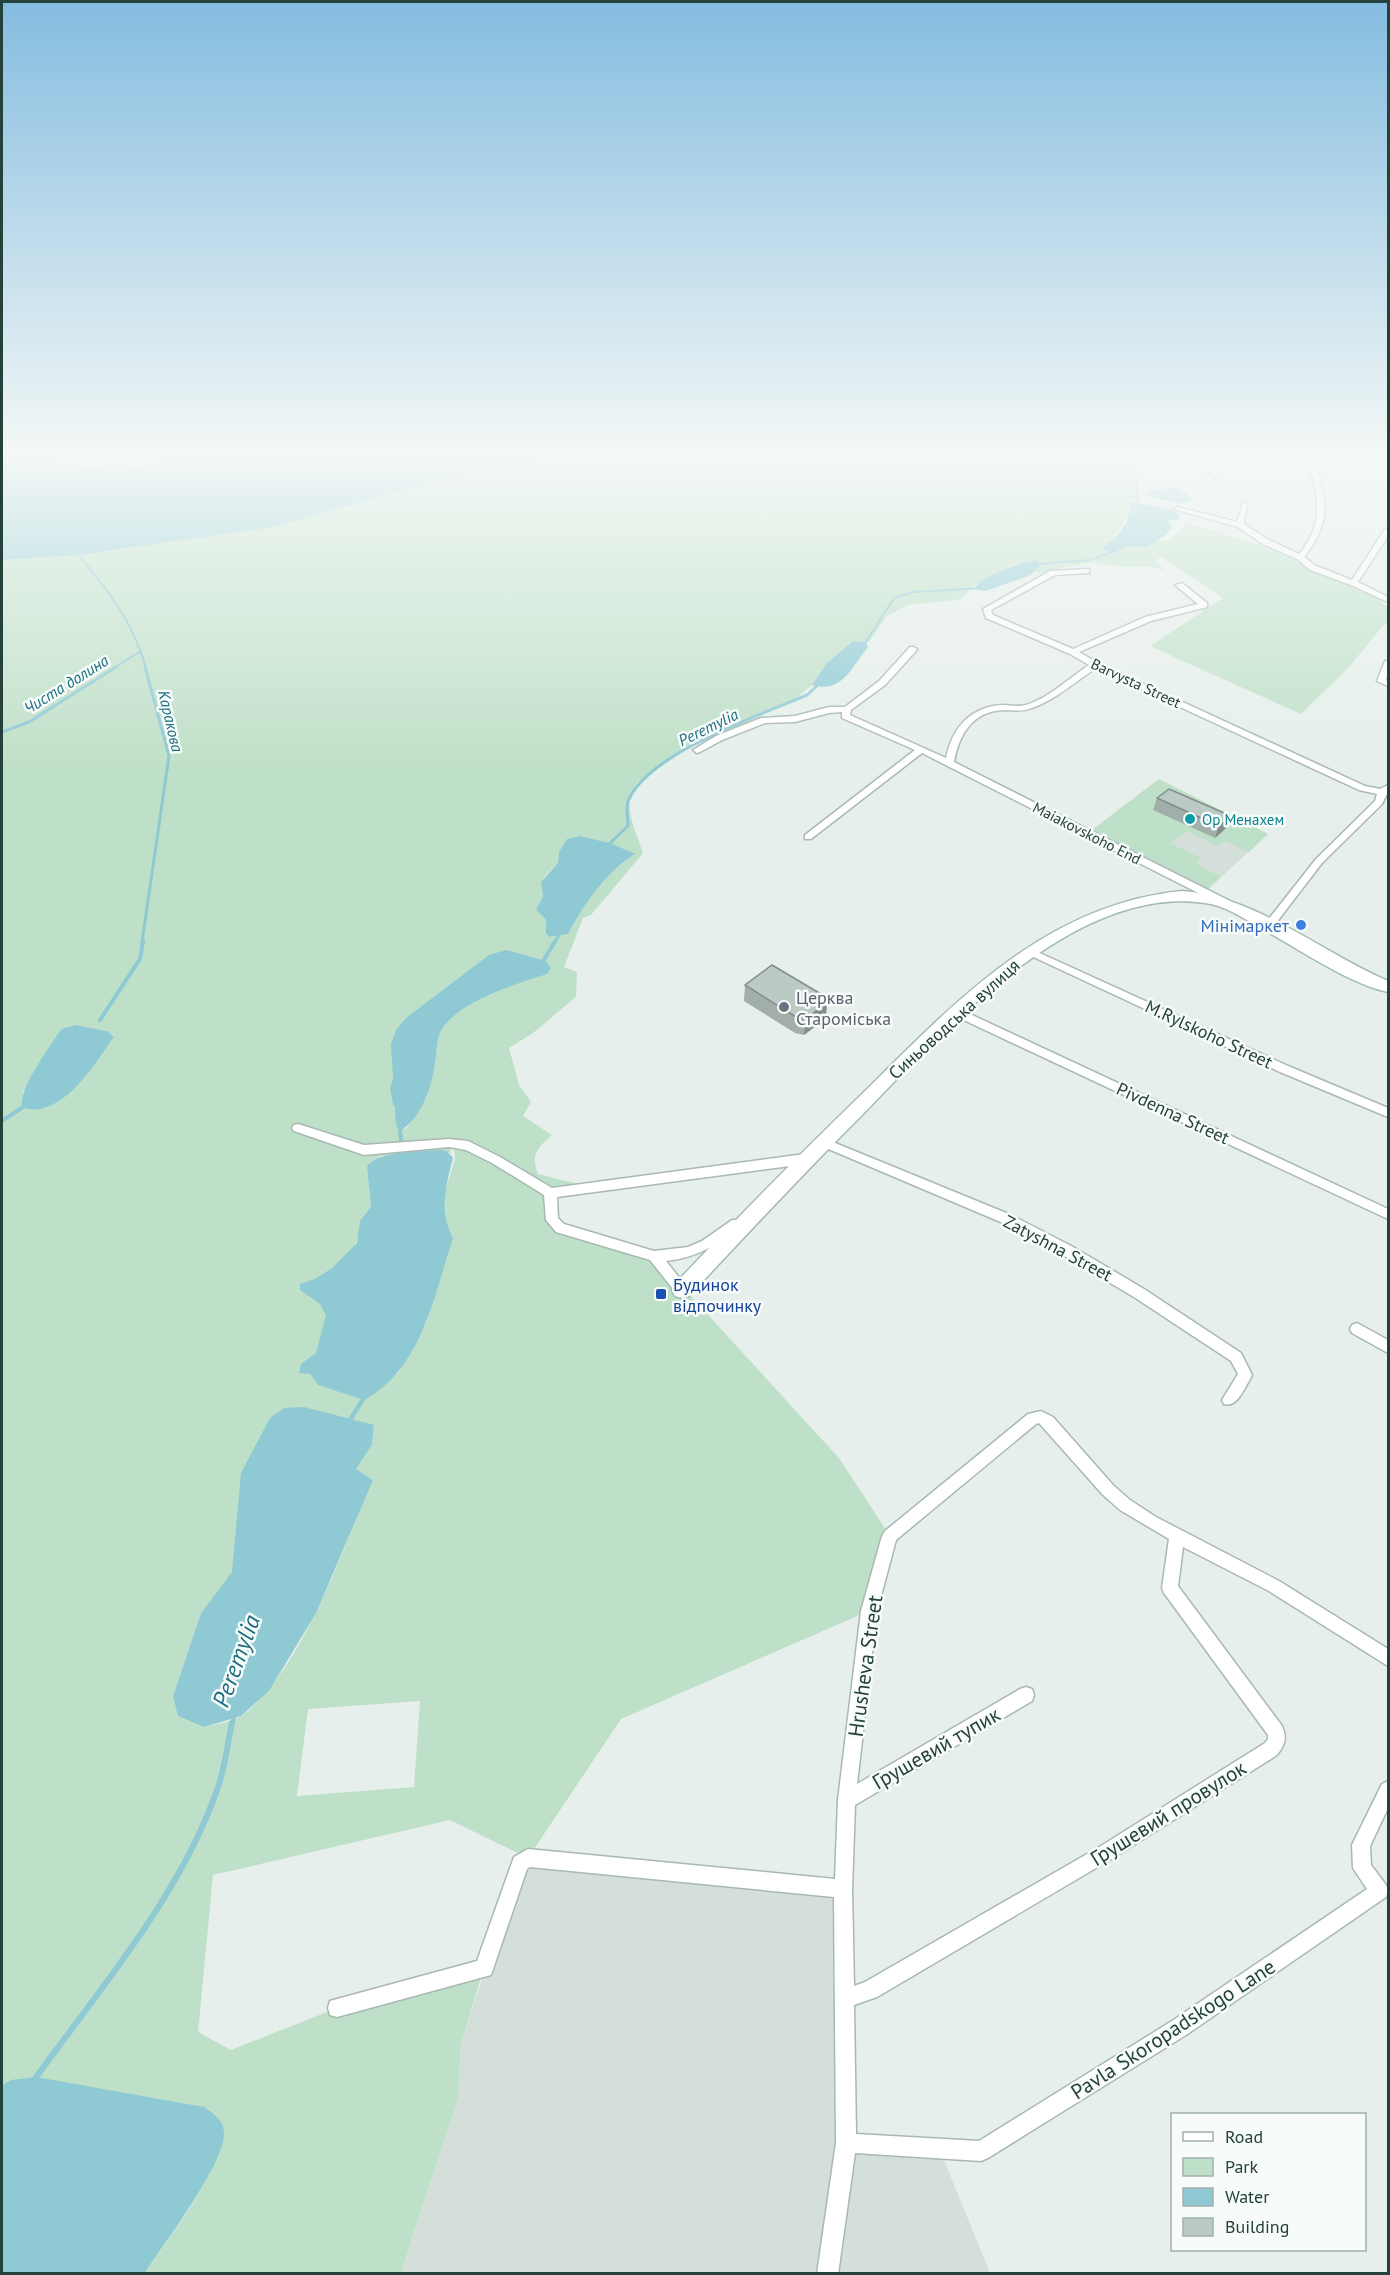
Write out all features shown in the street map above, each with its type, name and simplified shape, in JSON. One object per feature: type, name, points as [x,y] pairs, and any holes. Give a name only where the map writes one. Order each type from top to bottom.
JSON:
[{"type":"street","points":[[1296,556],[1312,568],[1354,583],[1389,600]]},
{"type":"street","points":[[1354,583],[1372,556]]},
{"type":"street","name":"Barvysta Street","points":[[1086,571],[1053,573],[987,609],[989,616],[1073,652],[1095,665],[1362,788],[1385,790]]},
{"type":"street","points":[[1073,652],[1148,620],[1204,605],[1179,585]]},
{"type":"street","points":[[696,750],[764,720],[795,719],[829,710],[847,709],[882,683],[913,649]]},
{"type":"street","points":[[1385,682],[1389,663]]},
{"type":"street","points":[[949,763],[955,738],[967,720],[987,710],[1027,708],[1095,665]]},
{"type":"street","name":"Maiakovskoho End","points":[[847,709],[845,716],[921,749],[1226,903]]},
{"type":"street","points":[[808,837],[921,749]]},
{"type":"street","points":[[1269,925],[1319,861],[1379,802],[1385,790]]},
{"type":"street","name":"Синьоводська вулиця","points":[[654,1256],[682,1290],[754,1211],[823,1142],[957,1012],[1008,967],[1062,934],[1142,900],[1172,895],[1226,903],[1389,987]]},
{"type":"street","name":"M.Rylskoho Street","points":[[1031,952],[1284,1069],[1389,1113]]},
{"type":"street","name":"Pivdenna Street","points":[[957,1012],[1389,1214]]},
{"type":"street","points":[[298,1128],[364,1150],[449,1143],[468,1146],[550,1193],[806,1159]]},
{"type":"street","name":"Zatyshna Street","points":[[823,1142],[1006,1219],[1139,1293],[1236,1357],[1245,1376],[1229,1400]]},
{"type":"street","points":[[550,1193],[552,1220],[560,1228],[654,1256]]},
{"type":"street","name":"Синьоводська вулиця","points":[[654,1256],[679,1256],[695,1251],[754,1211]]},
{"type":"street","points":[[1357,1329],[1389,1347]]},
{"type":"street","name":"Hrusheva Street","points":[[827,2274],[846,2143],[843,1890],[847,1800],[869,1611],[890,1536],[1033,1418],[1041,1417],[1048,1421],[1108,1490],[1125,1505],[1150,1522],[1274,1586],[1389,1658]]},
{"type":"street","name":"Грушевий провулок","points":[[844,1998],[870,1990],[1107,1852],[1271,1749],[1277,1742],[1276,1732],[1170,1588],[1177,1535]]},
{"type":"street","name":"Грушевий тупик","points":[[847,1800],[1026,1695]]},
{"type":"street","name":"Pavla Skoropadskogo Lane","points":[[846,2143],[981,2151],[1179,2028],[1384,1895],[1362,1868],[1361,1845],[1389,1790]]},
{"type":"street","points":[[337,2008],[484,1968],[520,1863],[528,1858],[843,1890]]},
{"type":"shaded area","points":[[1159,779],[1268,834],[1208,889],[1092,830]]},
{"type":"shaded area","points":[[520,1863],[843,1889],[846,2143],[939,2148],[990,2273],[401,2274],[458,2098],[461,2043]]},
{"type":"green space","points":[[60,556],[1288,556],[1311,570],[1374,595],[1388,608],[1388,620],[1348,668],[1301,714],[1150,646],[1223,598],[1162,557],[1155,560],[1164,570],[1146,566],[1122,567],[1092,562],[1050,570],[1044,574],[1035,572],[1036,567],[1042,563],[1037,560],[1008,567],[977,584],[959,600],[908,605],[887,616],[869,642],[853,641],[826,664],[812,685],[790,703],[690,746],[638,782],[633,790],[630,799],[631,816],[643,853],[591,915],[583,918],[564,967],[577,972],[576,997],[533,1033],[509,1048],[519,1085],[531,1102],[523,1116],[552,1135],[543,1143],[535,1156],[538,1174],[574,1183],[576,1190],[550,1193],[553,1223],[654,1256],[839,1458],[890,1536],[869,1611],[621,1719],[528,1858],[450,1820],[213,1875],[198,2032],[231,2050],[337,2008],[484,1968],[461,2043],[458,2098],[401,2273],[145,2273],[204,2184],[220,2147],[224,2129],[11,2080],[2,2085],[2,560]],"holes":[[[580,836],[610,843],[634,855],[604,880],[581,911],[568,934],[549,937],[546,935],[546,920],[536,910],[543,896],[543,878],[558,863],[559,852],[567,839]],[[75,1025],[107,1031],[114,1037],[66,1095],[45,1108],[23,1093],[61,1029]],[[431,1077],[426,1098],[406,1129],[396,1125]],[[454,1144],[455,1159],[445,1191],[446,1226],[426,1323],[398,1373],[318,1385],[310,1374],[327,1315],[320,1304],[300,1290],[332,1268],[354,1247],[362,1221],[371,1207],[367,1167],[381,1156],[447,1151],[452,1154],[450,1149],[441,1145]],[[349,1420],[374,1426],[372,1445],[356,1469],[372,1480],[334,1572],[302,1639],[284,1669],[264,1695],[243,1715],[204,1727],[173,1696],[201,1613]],[[420,1701],[414,1787],[297,1796],[308,1709]]]},
{"type":"green space","points":[[1159,779],[1268,834],[1249,852],[1225,841],[1218,846],[1188,831],[1170,843],[1201,858],[1196,864],[1221,877],[1208,889],[1092,830]]},
{"type":"water","points":[[2,556],[60,556],[2,560]]},
{"type":"water","points":[[1037,560],[1042,563],[1031,575],[986,591],[974,589],[994,574]]},
{"type":"water","points":[[853,641],[866,642],[868,647],[846,676],[832,686],[812,685],[826,664]]},
{"type":"water","points":[[580,836],[610,843],[635,854],[605,879],[581,911],[568,934],[549,937],[546,934],[546,920],[536,910],[543,896],[541,882],[558,863],[559,852],[567,839]]},
{"type":"water","points":[[506,950],[546,961],[551,968],[547,974],[503,989],[471,1004],[446,1023],[438,1038],[434,1071],[425,1101],[414,1118],[400,1131],[396,1125],[391,1044],[396,1030],[406,1018],[489,955]]},
{"type":"water","points":[[75,1025],[107,1031],[114,1037],[87,1074],[64,1097],[51,1105],[38,1109],[23,1108],[22,1100],[25,1090],[43,1057],[61,1029]]},
{"type":"water","points":[[447,1151],[453,1158],[446,1188],[445,1209],[453,1238],[432,1306],[413,1350],[400,1370],[384,1386],[364,1400],[318,1385],[310,1374],[299,1373],[301,1364],[316,1353],[326,1315],[320,1304],[300,1290],[300,1284],[315,1279],[332,1268],[357,1243],[360,1221],[371,1207],[367,1167],[372,1161],[389,1155]]},
{"type":"water","points":[[304,1407],[374,1425],[372,1445],[356,1469],[373,1480],[316,1613],[269,1691],[241,1716],[204,1727],[178,1716],[173,1696],[201,1613],[232,1572],[241,1473],[270,1418],[284,1408]]},
{"type":"water","points":[[36,2077],[204,2107],[222,2123],[224,2131],[222,2145],[205,2182],[145,2273],[2,2273],[2,2085],[11,2080]]},
{"type":"building","points":[[1169,789],[1231,816],[1219,826],[1157,798]]},
{"type":"building","points":[[772,965],[826,997],[822,999],[827,1002],[806,1019],[796,1017],[745,985]]},
{"type":"waterway","name":"Каракова","points":[[79,556],[118,606],[141,651]]},
{"type":"waterway","name":"Peremylia","points":[[1038,564],[1090,560],[1101,556]]},
{"type":"waterway","name":"Peremylia","points":[[864,645],[894,598],[913,592],[982,588]]},
{"type":"waterway","name":"Чиста долина","points":[[114,668],[141,651]]},
{"type":"waterway","name":"Каракова","points":[[141,651],[146,668]]},
{"type":"waterway","name":"Чиста долина","points":[[2,732],[29,722],[116,667]]},
{"type":"waterway","name":"Каракова","points":[[142,942],[169,756],[145,667]]},
{"type":"waterway","name":"Peremylia","points":[[608,845],[628,826],[629,799],[641,782],[659,766],[736,724],[807,695],[820,683]]},
{"type":"waterway","name":"Peremylia","points":[[555,942],[559,935]]},
{"type":"waterway","name":"Каракова","points":[[100,1020],[140,959],[143,941]]},
{"type":"waterway","name":"Peremylia","points":[[541,965],[555,941]]},
{"type":"waterway","name":"Peremylia","points":[[395,1079],[392,1088],[395,1104]]},
{"type":"waterway","name":"Каракова","points":[[2,1121],[26,1105]]},
{"type":"waterway","name":"Peremylia","points":[[400,1129],[401,1141]]},
{"type":"waterway","name":"Peremylia","points":[[348,1423],[365,1396]]},
{"type":"waterway","name":"Peremylia","points":[[232,1725],[234,1715]]},
{"type":"waterway","name":"Peremylia","points":[[34,2080],[111,1977],[160,1905],[182,1867],[201,1829],[220,1782],[232,1723]]},
{"type":"place","name":"Ор Менахем","points":[[1190,819]]},
{"type":"place","name":"Мінімаркет","points":[[1301,925]]},
{"type":"place","name":"Церква Староміська","points":[[784,1007]]},
{"type":"place","name":"Будинок відпочинку","points":[[661,1294]]}]
